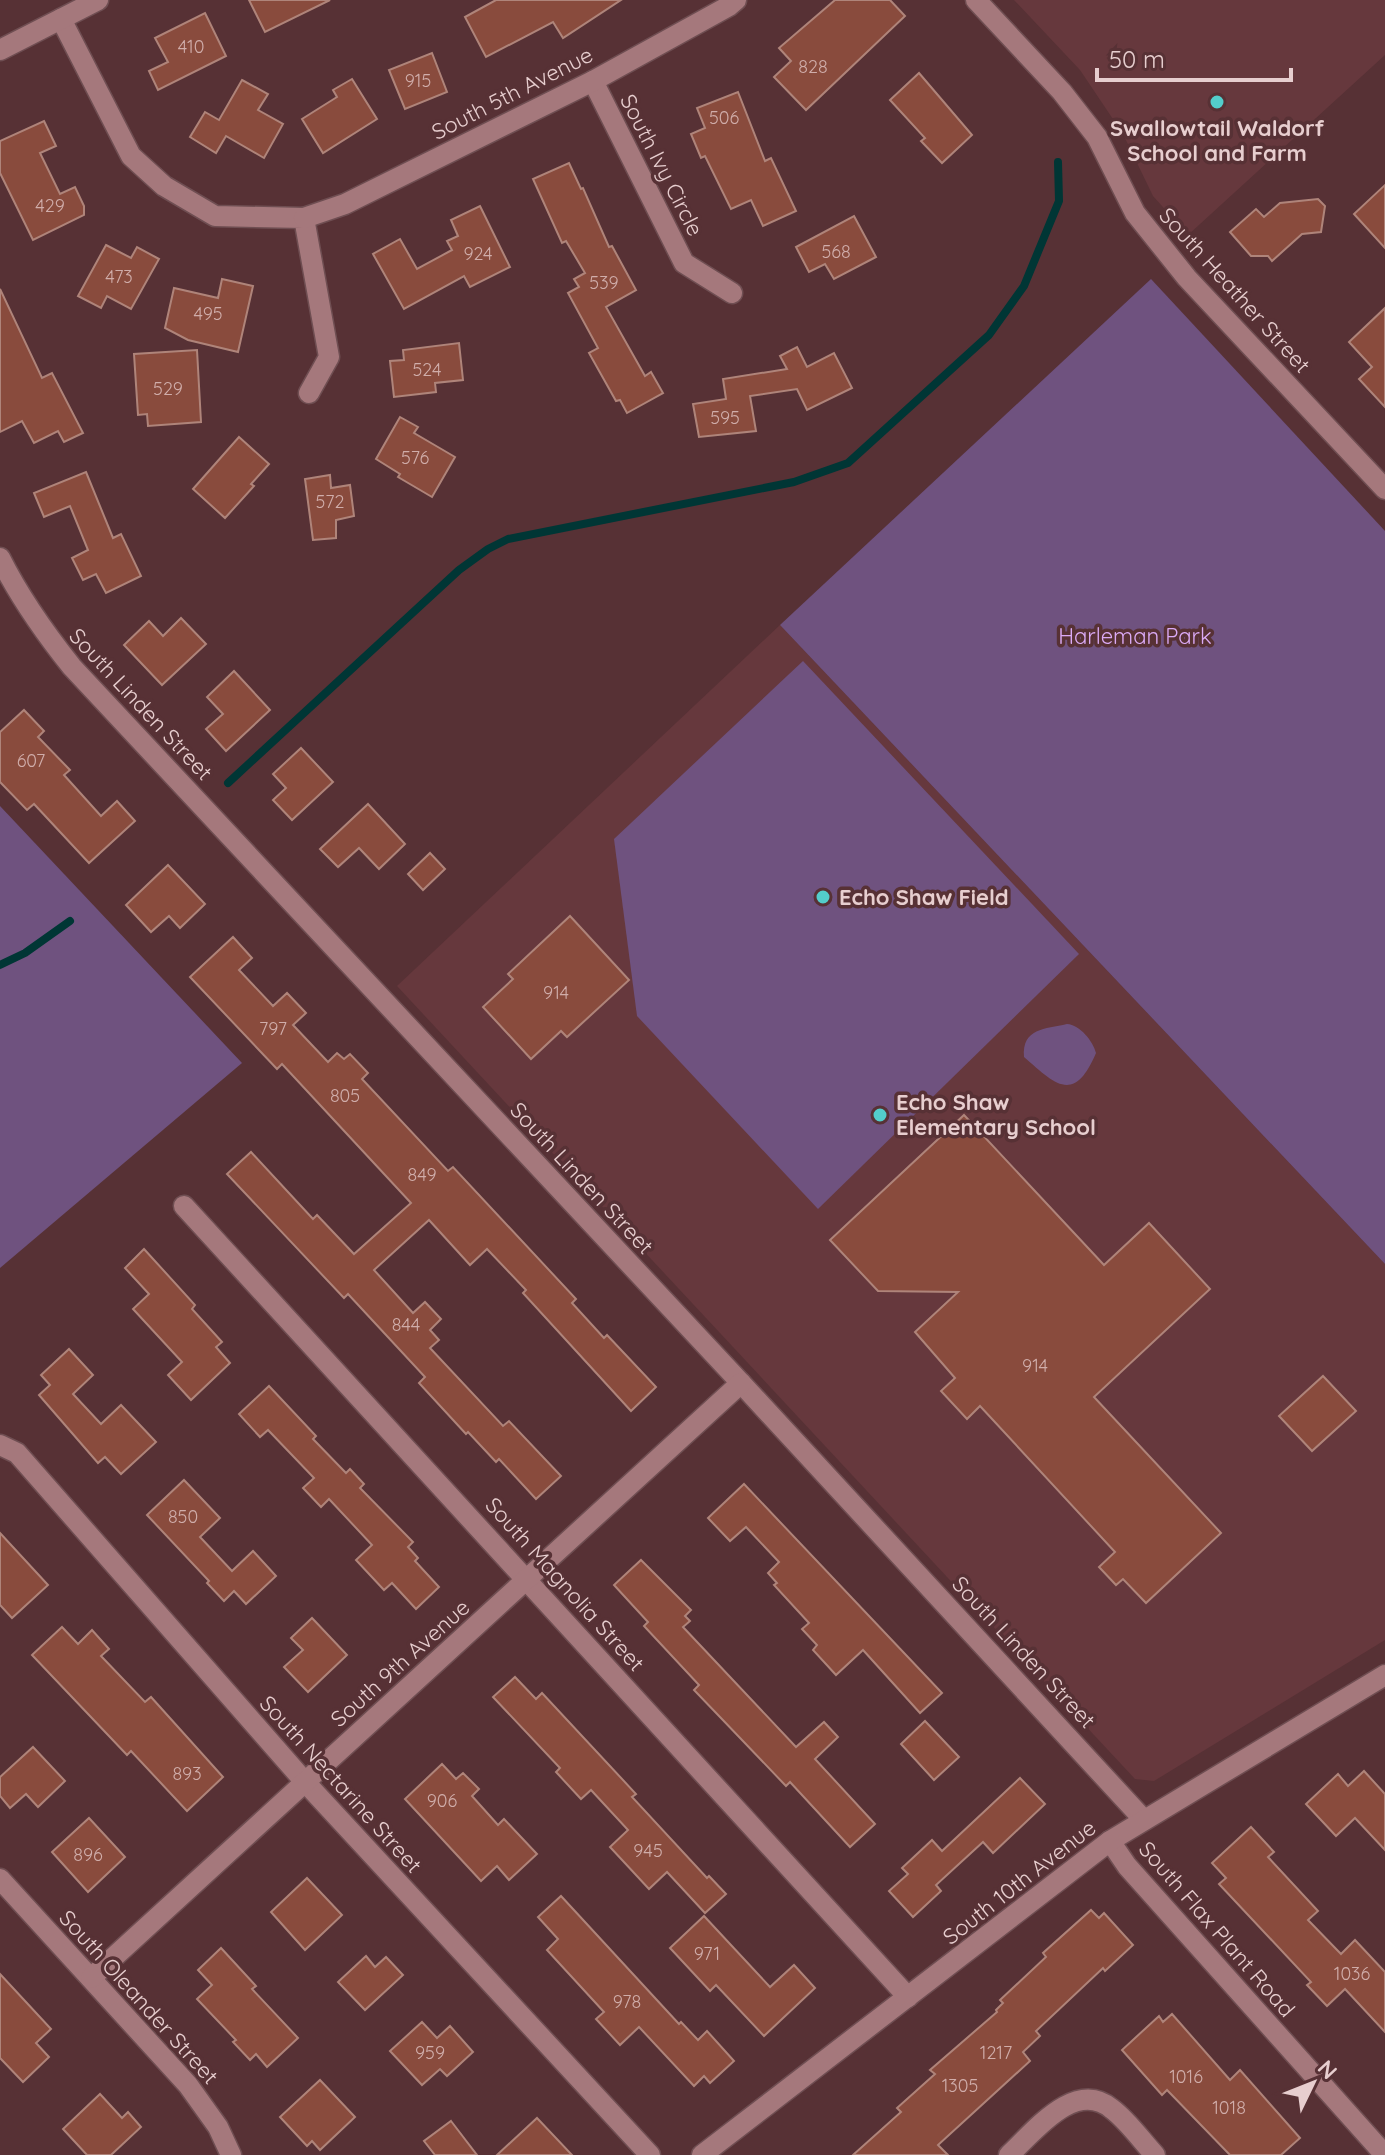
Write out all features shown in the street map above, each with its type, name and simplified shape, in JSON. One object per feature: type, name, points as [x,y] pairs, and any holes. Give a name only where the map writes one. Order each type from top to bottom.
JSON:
[{"type":"street","points":[[0,50],[98,0]]},
{"type":"street","name":"South 5th Avenue","points":[[304,218],[345,204],[593,81],[736,0]]},
{"type":"street","name":"South Heather Street","points":[[976,0],[1062,92],[1097,137],[1135,213],[1187,278],[1385,489]]},
{"type":"street","points":[[61,19],[131,156],[164,186],[215,216],[304,218],[329,357],[309,393]]},
{"type":"street","name":"South Ivy Circle","points":[[593,81],[684,263],[732,293]]},
{"type":"street","name":"South Linden Street","points":[[0,558],[20,597],[72,667],[741,1383],[1144,1820]]},
{"type":"street","name":"South Magnolia Street","points":[[184,1206],[908,1997]]},
{"type":"street","name":"South 9th Avenue","points":[[91,1978],[741,1383]]},
{"type":"street","name":"South Nectarine Street","points":[[0,1445],[17,1453],[305,1782],[650,2155]]},
{"type":"street","name":"South 10th Avenue","points":[[702,2155],[1110,1841],[1384,1678]]},
{"type":"street","name":"South Flax Plant Road","points":[[1110,1841],[1127,1866],[1385,2155]]},
{"type":"street","name":"South Oleander Street","points":[[0,1879],[188,2085],[218,2127],[231,2155]]},
{"type":"street","points":[[1009,2155],[1062,2108],[1082,2100],[1099,2101],[1113,2109],[1155,2155]]},
{"type":"shaded area","name":"Swallowtail Waldorf School and Farm","points":[[1014,0],[1385,0],[1385,55],[1188,235],[1153,196],[1123,134],[1080,70]]},
{"type":"shaded area","name":"Echo Shaw Elementary School","points":[[780,625],[1385,1264],[1385,1640],[1154,1781],[1135,1779],[397,986]]},
{"type":"green space","name":"Harleman Park","points":[[1151,279],[1385,531],[1385,1264],[780,625]]},
{"type":"green space","name":"Echo Shaw Field","points":[[803,661],[1079,954],[818,1209],[637,1016],[614,839]]},
{"type":"green space","points":[[0,806],[242,1063],[0,1268]]},
{"type":"green space","points":[[1067,1024],[1085,1034],[1096,1053],[1080,1079],[1063,1085],[1024,1057],[1024,1047],[1036,1032]]},
{"type":"building","points":[[249,0],[330,0],[265,32]]},
{"type":"building","points":[[496,0],[621,0],[563,38],[553,22],[486,57],[465,17]]},
{"type":"building","points":[[835,0],[890,0],[905,16],[806,110],[774,77],[791,61],[779,48]]},
{"type":"building","points":[[205,13],[226,56],[158,90],[149,71],[168,62],[155,38]]},
{"type":"building","points":[[432,53],[447,92],[405,109],[389,70]]},
{"type":"building","points":[[919,73],[972,135],[942,163],[921,141],[925,138],[890,100]]},
{"type":"building","points":[[352,79],[377,119],[323,153],[302,119],[337,97],[333,90]]},
{"type":"building","points":[[242,80],[268,94],[258,110],[283,124],[264,158],[226,136],[216,153],[190,137],[205,112],[219,120]]},
{"type":"building","points":[[738,92],[765,161],[771,158],[796,211],[763,226],[751,200],[731,209],[705,156],[701,158],[691,134],[705,128],[697,108]]},
{"type":"building","points":[[44,121],[56,146],[40,153],[60,194],[75,187],[84,206],[84,215],[33,240],[0,173],[0,141]]},
{"type":"building","points":[[569,163],[609,247],[612,246],[636,290],[606,307],[645,376],[651,372],[663,393],[627,413],[620,400],[616,401],[589,353],[598,348],[568,293],[579,287],[574,279],[585,273],[566,241],[562,243],[533,179]]},
{"type":"building","points":[[1385,185],[1385,248],[1354,214]]},
{"type":"building","points":[[1318,199],[1325,206],[1321,232],[1302,234],[1272,261],[1268,256],[1251,256],[1230,232],[1256,209],[1264,217],[1280,203]]},
{"type":"building","points":[[480,206],[510,267],[470,287],[464,276],[404,309],[373,254],[400,239],[417,269],[452,250],[447,241],[458,236],[451,220]]},
{"type":"building","points":[[854,216],[876,257],[834,279],[825,264],[809,272],[796,247]]},
{"type":"building","points":[[106,245],[131,258],[137,247],[159,259],[131,309],[107,296],[101,308],[78,296]]},
{"type":"building","points":[[222,279],[253,286],[238,352],[188,340],[165,328],[174,288],[218,298]]},
{"type":"building","points":[[0,289],[42,378],[52,373],[83,433],[64,442],[58,431],[34,443],[22,421],[0,432]]},
{"type":"building","points":[[1385,308],[1385,407],[1359,379],[1372,367],[1349,342]]},
{"type":"building","points":[[459,343],[463,380],[435,383],[436,392],[394,397],[390,361],[404,360],[403,350]]},
{"type":"building","points":[[797,347],[807,367],[834,353],[852,388],[807,410],[797,389],[750,396],[756,431],[699,437],[693,404],[726,399],[723,379],[787,369],[780,356]]},
{"type":"building","points":[[197,350],[201,422],[148,426],[147,414],[138,415],[134,354]]},
{"type":"building","points":[[400,417],[418,427],[414,433],[455,457],[432,497],[398,477],[400,474],[376,459]]},
{"type":"building","points":[[239,437],[269,464],[225,518],[193,489]]},
{"type":"building","points":[[86,472],[113,538],[121,534],[141,576],[106,593],[96,574],[83,580],[72,558],[88,550],[70,506],[44,517],[34,493]]},
{"type":"building","points":[[330,475],[331,488],[350,485],[354,516],[336,520],[336,538],[313,540],[305,479]]},
{"type":"building","points":[[181,618],[206,644],[162,685],[124,645],[149,621],[163,636]]},
{"type":"building","points":[[234,671],[270,710],[226,751],[206,729],[223,714],[207,697]]},
{"type":"building","points":[[24,710],[44,731],[38,737],[70,770],[64,775],[101,816],[117,801],[135,821],[89,863],[34,804],[27,810],[0,782],[0,732]]},
{"type":"building","points":[[301,748],[333,782],[292,820],[273,800],[286,788],[273,774]]},
{"type":"building","points":[[368,804],[405,844],[379,869],[359,848],[338,867],[320,849]]},
{"type":"building","points":[[430,853],[445,869],[423,890],[408,874]]},
{"type":"building","points":[[168,865],[205,904],[180,928],[169,916],[151,932],[126,905]]},
{"type":"building","points":[[570,916],[629,980],[567,1037],[561,1031],[531,1059],[483,1007],[513,979],[508,974]]},
{"type":"building","points":[[233,937],[252,958],[239,970],[273,1006],[287,993],[306,1013],[293,1025],[328,1062],[337,1053],[344,1059],[350,1054],[368,1073],[362,1079],[448,1171],[453,1167],[576,1299],[572,1303],[604,1338],[607,1335],[656,1387],[631,1411],[487,1249],[470,1265],[429,1220],[374,1270],[413,1313],[425,1302],[441,1319],[430,1330],[439,1340],[430,1348],[503,1426],[509,1421],[561,1476],[536,1499],[499,1459],[496,1462],[468,1432],[466,1434],[419,1383],[425,1377],[348,1294],[344,1298],[227,1174],[251,1152],[313,1219],[317,1215],[354,1254],[411,1203],[282,1064],[277,1069],[190,977]]},
{"type":"building","points":[[964,1115],[1104,1265],[1149,1223],[1210,1289],[1094,1397],[1221,1533],[1146,1603],[1123,1579],[1116,1585],[1099,1567],[1115,1552],[980,1406],[967,1419],[941,1391],[955,1378],[915,1332],[958,1292],[878,1291],[830,1240]]},
{"type":"building","points":[[144,1249],[195,1305],[192,1309],[222,1342],[216,1347],[230,1363],[191,1400],[168,1375],[182,1362],[133,1309],[149,1294],[125,1268]]},
{"type":"building","points":[[69,1349],[93,1375],[73,1394],[101,1424],[121,1405],[156,1442],[121,1474],[105,1457],[98,1463],[39,1395],[50,1385],[41,1375]]},
{"type":"building","points":[[1323,1376],[1356,1411],[1312,1451],[1279,1416]]},
{"type":"building","points":[[269,1386],[316,1436],[313,1439],[346,1473],[350,1469],[364,1484],[360,1488],[413,1542],[408,1547],[418,1558],[415,1561],[439,1587],[416,1609],[392,1583],[384,1590],[356,1560],[372,1545],[329,1499],[321,1507],[303,1488],[314,1478],[268,1430],[260,1437],[239,1414]]},
{"type":"building","points":[[184,1480],[220,1518],[200,1537],[232,1571],[253,1551],[276,1576],[246,1604],[234,1591],[224,1601],[147,1515]]},
{"type":"building","points":[[744,1484],[942,1693],[920,1713],[863,1650],[836,1675],[813,1650],[817,1645],[802,1629],[809,1623],[774,1585],[777,1583],[768,1573],[779,1562],[746,1527],[730,1541],[708,1518]]},
{"type":"building","points":[[0,1533],[48,1585],[12,1618],[0,1605]]},
{"type":"building","points":[[641,1560],[691,1610],[685,1616],[690,1621],[683,1627],[796,1747],[824,1722],[838,1737],[815,1759],[875,1824],[850,1847],[790,1782],[786,1786],[694,1690],[699,1685],[644,1626],[648,1622],[614,1585]]},
{"type":"building","points":[[312,1618],[347,1655],[308,1692],[284,1667],[303,1650],[291,1638]]},
{"type":"building","points":[[62,1627],[78,1644],[92,1630],[109,1649],[101,1656],[145,1702],[151,1697],[223,1777],[187,1811],[131,1751],[127,1755],[32,1655]]},
{"type":"building","points":[[515,1677],[536,1699],[542,1693],[636,1794],[632,1797],[707,1878],[709,1876],[726,1894],[705,1913],[667,1872],[649,1889],[610,1847],[628,1830],[591,1790],[581,1799],[556,1772],[560,1768],[493,1697]]},
{"type":"building","points":[[925,1721],[959,1757],[934,1780],[901,1744]]},
{"type":"building","points":[[33,1747],[65,1781],[38,1807],[26,1794],[10,1808],[0,1796],[0,1777]]},
{"type":"building","points":[[442,1764],[456,1779],[463,1773],[479,1789],[472,1796],[498,1825],[504,1819],[537,1854],[509,1880],[497,1866],[481,1881],[405,1799]]},
{"type":"building","points":[[1364,1771],[1385,1794],[1385,1850],[1355,1818],[1336,1836],[1306,1804],[1338,1774],[1348,1786]]},
{"type":"building","points":[[1020,1778],[1045,1804],[993,1853],[983,1842],[936,1885],[941,1891],[913,1917],[889,1891],[908,1874],[902,1868],[932,1840],[942,1851]]},
{"type":"building","points":[[89,1818],[125,1857],[88,1892],[52,1852]]},
{"type":"building","points":[[1251,1827],[1274,1852],[1268,1857],[1318,1911],[1308,1920],[1341,1954],[1355,1940],[1385,1972],[1385,2032],[1345,1989],[1327,2006],[1307,1985],[1311,1982],[1219,1884],[1226,1878],[1212,1863]]},
{"type":"building","points":[[307,1878],[342,1915],[305,1950],[271,1912]]},
{"type":"building","points":[[561,1896],[679,2024],[681,2022],[698,2040],[707,2031],[734,2061],[710,2083],[704,2076],[694,2086],[639,2027],[620,2045],[596,2019],[604,2012],[547,1950],[558,1939],[538,1917]]},
{"type":"building","points":[[1091,1910],[1099,1918],[1104,1913],[1133,1945],[1105,1971],[1103,1968],[1036,2031],[1040,2036],[1023,2052],[1030,2061],[938,2145],[948,2155],[853,2155],[901,2112],[897,2108],[935,2074],[930,2070],[997,2012],[1003,2003],[1000,2000],[1046,1957],[1043,1953]]},
{"type":"building","points":[[704,1916],[770,1987],[794,1965],[815,1988],[764,2036],[716,1985],[710,1991],[670,1948]]},
{"type":"building","points":[[221,1948],[256,1986],[252,1989],[298,2038],[267,2067],[256,2054],[250,2060],[233,2042],[236,2040],[197,1999],[212,1985],[198,1970]]},
{"type":"building","points":[[366,1956],[375,1967],[386,1957],[403,1975],[365,2010],[338,1982]]},
{"type":"building","points":[[0,1974],[51,2029],[36,2043],[49,2057],[23,2082],[0,2058]]},
{"type":"building","points":[[1172,2014],[1230,2080],[1240,2070],[1300,2138],[1281,2155],[1230,2155],[1167,2090],[1162,2095],[1122,2050],[1159,2016],[1163,2022]]},
{"type":"building","points":[[422,2022],[437,2038],[450,2026],[473,2052],[447,2076],[440,2069],[422,2085],[390,2051]]},
{"type":"building","points":[[320,2080],[355,2117],[320,2150],[312,2141],[307,2146],[280,2117]]},
{"type":"building","points":[[100,2094],[122,2118],[128,2112],[141,2127],[111,2155],[87,2155],[63,2129]]},
{"type":"building","points":[[537,2118],[572,2155],[497,2155]]},
{"type":"building","points":[[451,2121],[477,2155],[435,2155],[424,2141]]},
{"type":"waterway","points":[[228,783],[459,570],[488,549],[508,539],[794,482],[848,463],[989,335],[1024,286],[1059,201],[1058,162]]},
{"type":"waterway","points":[[0,965],[25,953],[70,921]]},
{"type":"place","name":"Swallowtail Waldorf School and Farm","points":[[1217,102]]},
{"type":"place","name":"Echo Shaw Field","points":[[823,897]]},
{"type":"place","name":"Echo Shaw Elementary School","points":[[880,1115]]}]
